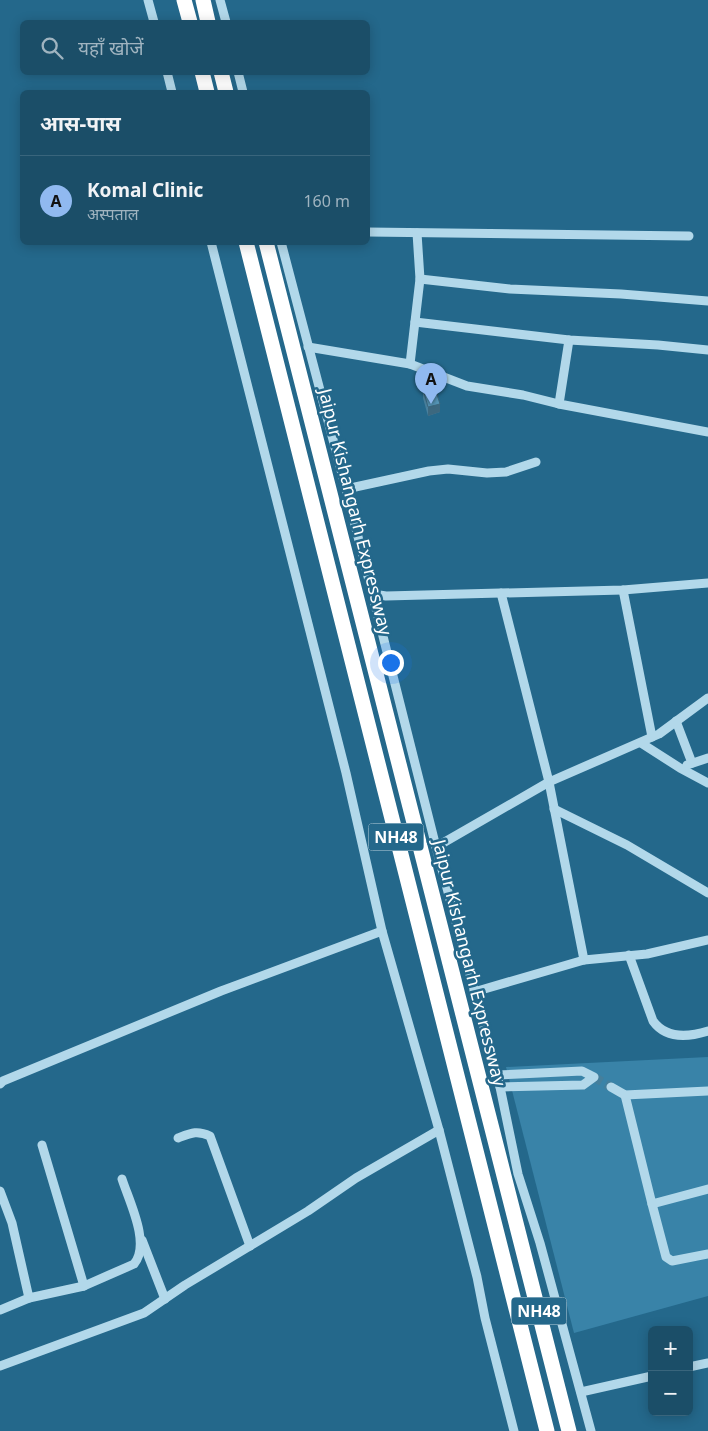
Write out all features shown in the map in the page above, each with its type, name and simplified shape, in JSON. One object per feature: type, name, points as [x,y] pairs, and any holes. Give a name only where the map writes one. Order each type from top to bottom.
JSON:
[{"type":"highway","points":[[184,0],[189,20]]},
{"type":"highway","points":[[203,0],[208,20]]},
{"type":"highway","points":[[203,75],[206,90]]},
{"type":"highway","points":[[222,75],[226,90]]},
{"type":"highway","name":"NH48","points":[[247,245],[547,1431]]},
{"type":"highway","name":"Jaipur Kishangarh Expressway","points":[[267,245],[569,1431]]},
{"type":"street","points":[[148,0],[153,20]]},
{"type":"street","points":[[220,0],[225,20]]},
{"type":"street","points":[[168,75],[172,90]]},
{"type":"street","points":[[239,75],[243,90]]},
{"type":"street","points":[[370,232],[689,236]]},
{"type":"street","points":[[410,364],[420,279],[418,233]]},
{"type":"street","points":[[212,245],[346,773],[382,931],[439,1130],[514,1431]]},
{"type":"street","points":[[283,245],[436,847],[497,1075],[518,1174],[591,1431]]},
{"type":"street","points":[[420,279],[510,289],[620,294],[708,301]]},
{"type":"street","points":[[415,322],[569,340],[708,350]]},
{"type":"street","points":[[559,404],[569,340]]},
{"type":"street","points":[[308,347],[410,364],[467,386],[523,395],[559,404],[708,432]]},
{"type":"street","points":[[346,489],[429,471],[448,469],[487,473],[506,472],[536,462]]},
{"type":"street","points":[[373,594],[386,596],[623,590],[708,583]]},
{"type":"street","points":[[623,590],[652,737]]},
{"type":"street","points":[[501,593],[549,782],[584,960]]},
{"type":"street","points":[[436,847],[549,782],[652,737],[708,698]]},
{"type":"street","points":[[676,721],[692,763]]},
{"type":"street","points":[[641,743],[708,783]]},
{"type":"street","points":[[680,768],[708,758]]},
{"type":"street","points":[[554,809],[627,845],[708,893]]},
{"type":"street","points":[[0,1084],[3,1081],[221,991],[382,931]]},
{"type":"street","points":[[474,992],[584,960],[647,954],[708,940]]},
{"type":"street","points":[[629,955],[653,1021],[658,1029],[671,1034],[694,1036],[708,1031]]},
{"type":"street","points":[[497,1075],[582,1071],[594,1077],[583,1085],[500,1087]]},
{"type":"street","points":[[612,1087],[625,1095],[708,1090]]},
{"type":"street","points":[[625,1095],[666,1257],[672,1261],[708,1254]]},
{"type":"street","points":[[0,1366],[144,1313],[165,1298],[308,1211],[356,1178],[439,1130]]},
{"type":"street","points":[[178,1138],[194,1131],[210,1136],[250,1246]]},
{"type":"street","points":[[42,1145],[84,1286]]},
{"type":"street","points":[[122,1179],[141,1237],[165,1298]]},
{"type":"street","points":[[652,1204],[708,1189]]},
{"type":"street","points":[[0,1191],[12,1223],[29,1298]]},
{"type":"street","points":[[0,1310],[29,1298],[84,1286],[134,1264],[138,1259],[141,1237]]},
{"type":"street","points":[[693,1366],[708,1363]]},
{"type":"street","points":[[581,1392],[648,1377]]},
{"type":"shaded area","points":[[708,1057],[708,1296],[574,1333],[506,1067]]},
{"type":"building","points":[[434,385],[440,404],[428,407],[423,389]]},
{"type":"tunnel","points":[[594,1077],[611,1087]]},
{"type":"place","name":"Komal Clinic","points":[[431,404]]}]
